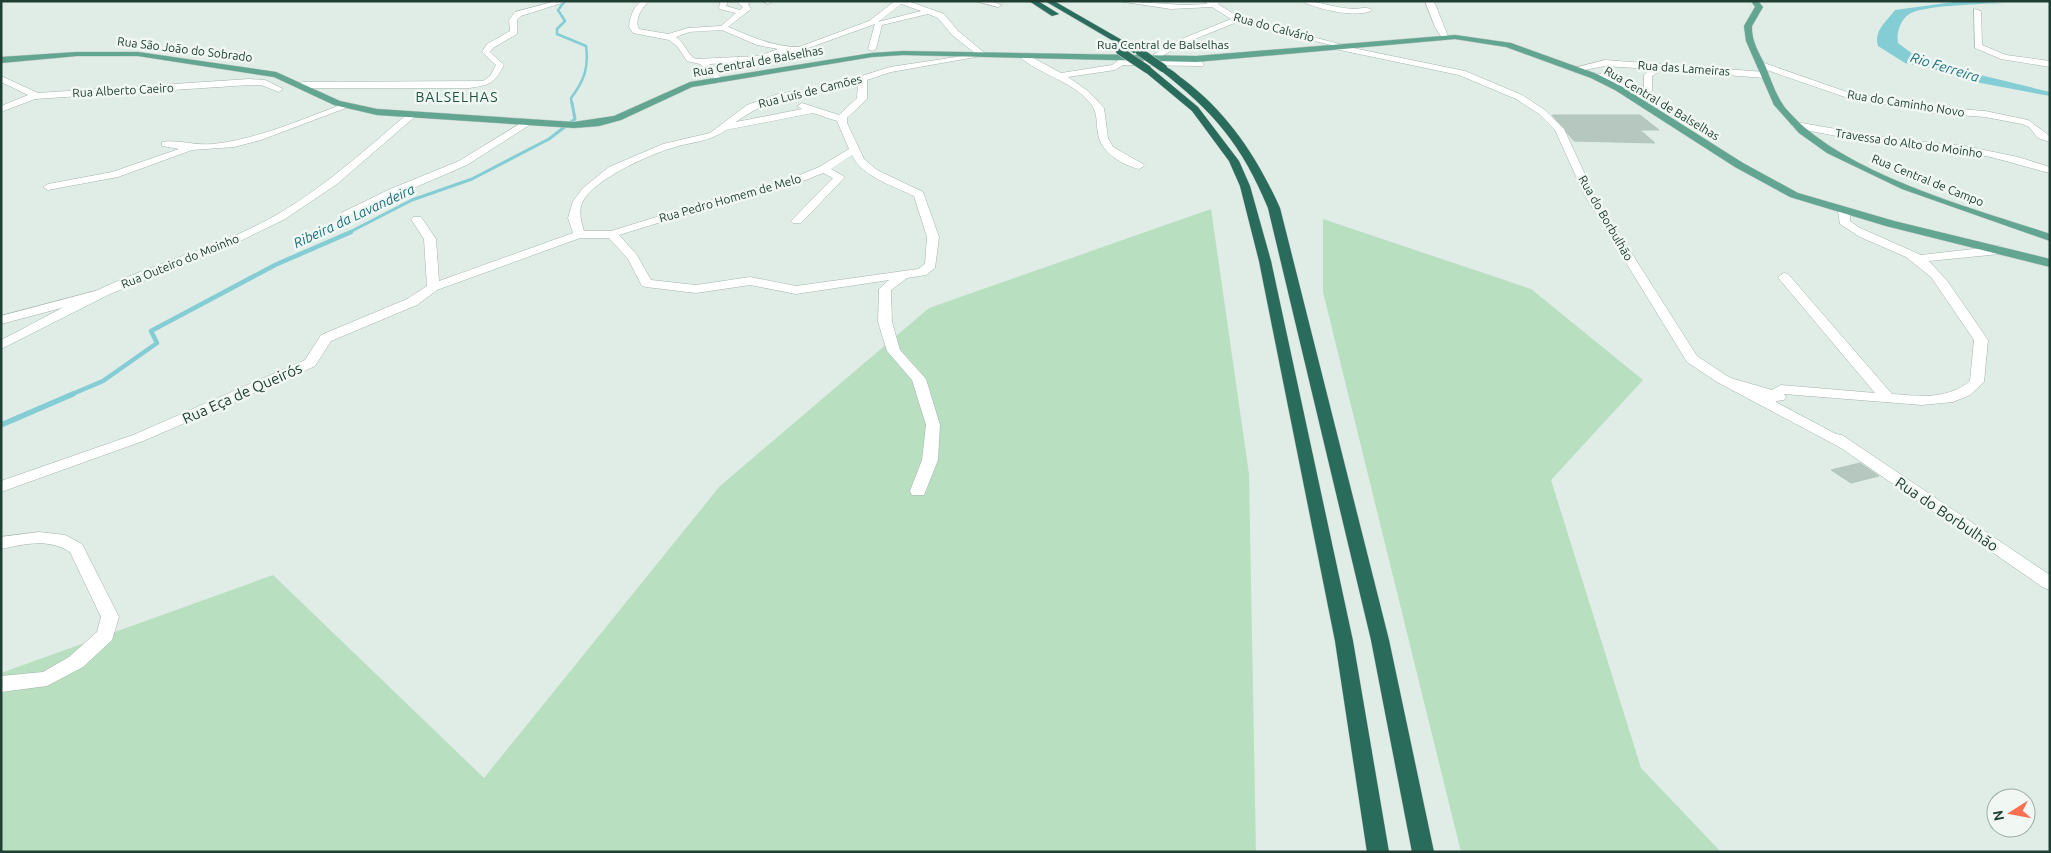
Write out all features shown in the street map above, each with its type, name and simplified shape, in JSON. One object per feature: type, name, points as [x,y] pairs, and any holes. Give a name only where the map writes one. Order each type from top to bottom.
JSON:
[{"type":"highway","points":[[1032,1],[1122,57],[1148,69],[1195,109],[1234,161],[1245,186],[1265,260],[1344,641],[1378,852]]},
{"type":"highway","points":[[1048,1],[1162,64],[1211,107],[1250,155],[1274,208],[1380,640],[1423,852]]},
{"type":"main road","name":"Rua Central de Campo","points":[[1754,1],[1760,7],[1748,27],[1750,37],[1763,70],[1783,111],[1796,125],[1847,159],[1909,188],[2050,238]]},
{"type":"main road","name":"Rua Central de Balselhas","points":[[1365,47],[1446,37],[1472,38],[1508,45],[1594,76],[1618,88],[1765,181],[1794,195],[1844,212],[2050,264]]},
{"type":"main road","name":"Rua Central de Balselhas","points":[[276,75],[346,106],[376,112],[574,125],[593,124],[623,117],[672,91],[690,85],[872,55],[903,53],[1122,57],[1162,64],[1353,45]]},
{"type":"main road","name":"Rua São João do Sobrado","points":[[1,60],[76,54],[138,54],[246,68],[276,75]]},
{"type":"street","points":[[302,85],[439,86],[484,83],[493,78],[500,65],[486,52],[490,46],[514,32],[515,28],[512,24],[518,14],[565,1]]},
{"type":"street","points":[[646,1],[640,5],[633,27],[642,33],[671,37],[681,45],[683,55],[688,59],[703,62],[760,58],[787,49]]},
{"type":"street","points":[[724,1],[722,7],[741,12]]},
{"type":"street","points":[[723,28],[748,7],[742,4],[749,1]]},
{"type":"street","points":[[872,50],[876,24],[900,1],[941,16],[955,33],[983,55]]},
{"type":"street","points":[[978,1],[998,5]]},
{"type":"street","points":[[1121,1],[1151,6],[1214,3]]},
{"type":"street","points":[[1306,1],[1346,10],[1361,12],[1368,10]]},
{"type":"street","points":[[1428,1],[1434,11],[1436,27],[1446,37]]},
{"type":"street","name":"Rua do Calvário","points":[[1214,3],[1237,20],[1376,54]]},
{"type":"street","points":[[667,37],[688,30],[723,28],[760,43],[787,49],[800,49],[876,24],[929,11]]},
{"type":"street","points":[[1977,11],[1978,46],[2004,57],[2050,64]]},
{"type":"street","points":[[1162,64],[1157,56],[1158,54],[1170,47],[1237,20]]},
{"type":"street","points":[[1353,45],[1365,47],[1376,54]]},
{"type":"street","points":[[1170,47],[1172,51],[1195,61]]},
{"type":"street","name":"Rua do Borbulhão","points":[[1376,54],[1462,73],[1519,97],[1542,112],[1559,129],[1589,194],[1692,359],[1722,379],[1769,400]]},
{"type":"street","name":"Rua Luís de Camões","points":[[579,235],[574,218],[578,201],[587,190],[613,169],[667,146],[713,135],[750,107],[777,97],[837,86],[890,70],[983,55]]},
{"type":"street","points":[[1023,56],[1078,89],[1099,108],[1102,140],[1107,146],[1139,166]]},
{"type":"street","points":[[1057,76],[1115,66],[1122,57],[1195,61]]},
{"type":"street","points":[[703,62],[719,80]]},
{"type":"street","name":"Rua das Lameiras","points":[[1574,69],[1605,63],[1659,67],[1763,70]]},
{"type":"street","points":[[1594,76],[1644,90],[1649,89],[1648,76],[1659,67]]},
{"type":"street","name":"Rua do Caminho Novo","points":[[1763,70],[1845,94],[1923,108],[1985,114],[2025,122],[2032,126],[2041,136],[2050,139]]},
{"type":"street","points":[[842,119],[862,100],[864,78]]},
{"type":"street","points":[[1,79],[34,94],[32,96]]},
{"type":"street","name":"Rua Alberto Caeiro","points":[[1,109],[32,96],[102,90],[262,82],[279,89]]},
{"type":"street","points":[[201,95],[214,84]]},
{"type":"street","points":[[777,97],[842,119]]},
{"type":"street","points":[[48,187],[114,175],[189,148],[244,141],[346,106]]},
{"type":"street","points":[[720,128],[812,110]]},
{"type":"street","name":"Rua Outeiro do Moinho","points":[[1,320],[100,293],[201,255],[281,217],[365,158],[413,114]]},
{"type":"street","points":[[612,234],[633,258],[646,283],[696,289],[750,281],[796,290],[922,272],[931,265],[933,237],[919,194],[872,172],[860,162],[842,119]]},
{"type":"street","points":[[347,213],[463,163],[529,122]]},
{"type":"street","name":"Travessa do Alto do Moinho","points":[[1796,125],[1892,142],[1965,149],[2018,160],[2050,170]]},
{"type":"street","points":[[166,144],[189,148]]},
{"type":"street","name":"Rua Pedro Homem de Melo","points":[[579,235],[612,234],[707,204],[794,181],[823,169],[854,150]]},
{"type":"street","points":[[797,220],[840,177],[823,169]]},
{"type":"street","points":[[1769,400],[1798,399],[1808,393],[1922,401],[1948,398],[1965,392],[1977,382],[1981,340],[1927,265],[1919,259],[1858,234],[1844,222],[1844,212]]},
{"type":"street","points":[[416,219],[430,239],[433,287]]},
{"type":"street","name":"Rua Eça de Queirós","points":[[1,487],[138,438],[293,371],[310,363],[326,338],[412,302],[433,287],[579,235]]},
{"type":"street","points":[[1919,259],[2000,250]]},
{"type":"street","points":[[904,276],[885,289],[885,322],[894,351],[919,379],[933,425],[930,460],[918,491]]},
{"type":"street","points":[[1784,277],[1888,399]]},
{"type":"street","points":[[1,345],[100,293]]},
{"type":"street","name":"Rua do Borbulhão","points":[[1684,348],[1844,444],[2050,584]]},
{"type":"street","points":[[1,543],[23,538],[54,538],[77,548],[110,618],[105,635],[76,662],[47,678],[1,684]]},
{"type":"green space","points":[[1211,209],[1249,474],[1256,852],[1,852],[1,673],[273,575],[484,778],[720,486],[929,308]]},
{"type":"green space","points":[[1323,219],[1531,289],[1643,380],[1551,480],[1641,768],[1721,852],[1461,852],[1323,292]]},
{"type":"water","name":"Rio Ferreira","points":[[1961,1],[2003,3],[1930,8],[1911,13],[1904,18],[1900,26],[1898,43],[1914,55],[1943,66],[2050,92],[2050,96],[1970,81],[1941,71],[1905,63],[1878,46],[1877,36],[1879,31],[1895,10]]},
{"type":"building","points":[[1552,115],[1640,115],[1659,130],[1640,130],[1655,143],[1574,141]]},
{"type":"building","points":[[1860,463],[1879,476],[1851,483],[1831,470]]},
{"type":"waterway","name":"Ribeira da Lavandeira","points":[[565,1],[558,10],[565,21],[557,29],[557,34],[586,46],[587,54],[586,68],[579,86],[571,98],[572,104]]},
{"type":"waterway","name":"Ribeira da Lavandeira","points":[[348,233],[412,200],[472,179],[549,139],[575,119],[572,103]]},
{"type":"waterway","name":"Ribeira da Lavandeira","points":[[70,395],[103,381],[157,343],[151,331],[275,265],[351,232]]},
{"type":"waterway","name":"Ribeira da Lavandeira","points":[[1,425],[73,394]]},
{"type":"district","name":"BALSELHAS","points":[[457,97]]}]
